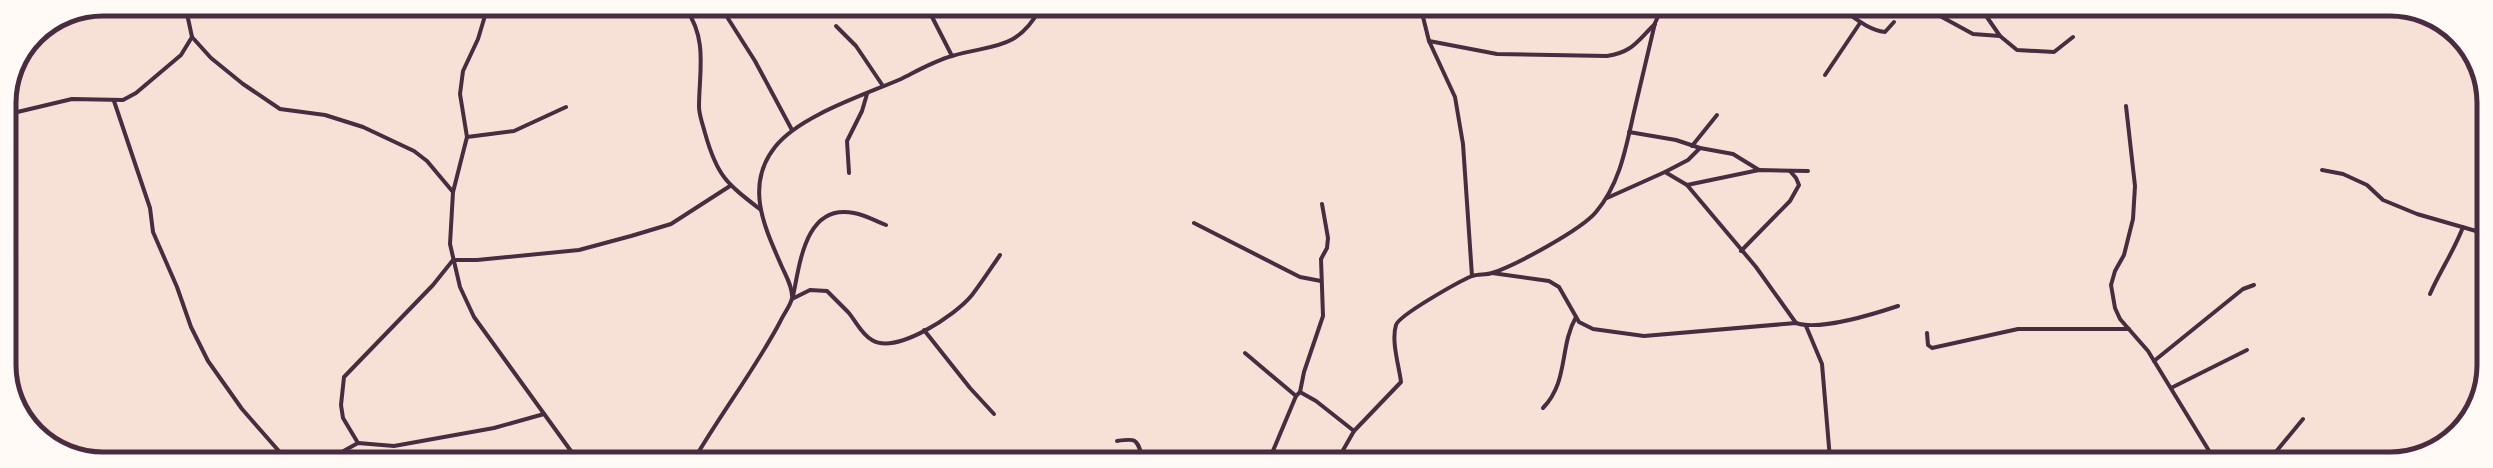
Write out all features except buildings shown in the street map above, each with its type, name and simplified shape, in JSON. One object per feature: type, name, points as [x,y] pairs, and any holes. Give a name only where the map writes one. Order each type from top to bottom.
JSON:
[{"type":"street","points":[[188,16],[192,36],[212,58],[238,80],[280,110],[325,115],[363,127],[394,142],[427,161],[452,192]]},
{"type":"street","points":[[485,16],[478,39],[463,71],[460,94],[467,137],[452,192],[450,244],[453,260],[460,287],[474,317],[572,452]]},
{"type":"street","points":[[691,16],[694,20],[702,48],[699,109],[713,162],[730,186],[761,210]]},
{"type":"street","points":[[726,16],[755,61],[792,130]]},
{"type":"street","points":[[932,16],[952,56]]},
{"type":"street","points":[[792,299],[789,282],[761,210],[758,187],[761,168],[775,147],[792,130],[883,86],[952,56],[990,49],[1021,35],[1035,16]]},
{"type":"street","points":[[1423,16],[1430,41],[1454,97],[1459,120],[1463,144],[1472,276]]},
{"type":"street","points":[[1492,273],[1566,235],[1596,214],[1607,198],[1622,164],[1655,23],[1658,16]]},
{"type":"street","points":[[1851,16],[1860,23],[1885,32],[1894,22]]},
{"type":"street","points":[[1940,16],[1973,34],[2000,36]]},
{"type":"street","points":[[1986,16],[2000,36],[2017,50],[2054,52],[2073,37]]},
{"type":"street","points":[[1430,41],[1497,54],[1607,56],[1621,54],[1632,49],[1655,23]]},
{"type":"street","points":[[1825,74],[1860,23]]},
{"type":"street","points":[[836,26],[856,46],[883,86]]},
{"type":"street","points":[[16,112],[72,99],[114,101],[136,93],[182,55],[192,36]]},
{"type":"street","points":[[849,172],[847,141],[862,111],[867,94]]},
{"type":"street","points":[[114,101],[150,208],[152,232],[177,287],[191,327],[208,361],[238,403],[280,452]]},
{"type":"street","points":[[2126,106],[2134,167],[2133,212],[2124,255],[2115,272],[2111,285],[2115,308],[2120,319],[2154,361],[2210,452]]},
{"type":"street","points":[[467,137],[514,131],[566,107]]},
{"type":"street","points":[[1692,146],[1717,116]]},
{"type":"street","points":[[1629,132],[1676,140],[1700,148],[1733,154],[1759,170]]},
{"type":"street","points":[[1607,198],[1688,160],[1700,148]]},
{"type":"street","points":[[1687,185],[1759,170],[1790,172],[1808,171]]},
{"type":"street","points":[[2322,170],[2343,174],[2367,185],[2383,200],[2416,214],[2477,231]]},
{"type":"street","points":[[1665,172],[1687,185],[1718,219],[1741,251],[1756,267],[1767,286],[1796,323]]},
{"type":"street","points":[[1741,251],[1790,201],[1798,185],[1796,178],[1790,172]]},
{"type":"street","points":[[358,443],[343,418],[341,405],[344,377],[433,285],[453,260],[580,250],[671,224],[730,186]]},
{"type":"street","points":[[1273,452],[1296,396],[1300,392],[1304,372],[1323,316],[1321,259],[1327,248],[1328,238],[1322,204]]},
{"type":"street","points":[[699,452],[723,411],[765,350],[792,299],[806,239],[811,229],[821,221],[831,216],[854,213],[886,225]]},
{"type":"street","points":[[1194,223],[1300,277],[1321,281]]},
{"type":"street","points":[[2430,294],[2443,265],[2456,248],[2464,227]]},
{"type":"street","points":[[792,299],[810,290],[827,291],[849,313],[865,335],[882,344],[901,342],[940,321],[971,296],[1000,255]]},
{"type":"street","points":[[1342,452],[1354,431],[1401,382],[1395,335],[1396,324],[1441,292],[1472,276],[1492,273],[1549,281],[1559,287],[1579,322],[1593,329],[1644,336],[1796,323],[1806,326],[1868,316],[1898,306]]},
{"type":"street","points":[[2154,361],[2244,289],[2254,284]]},
{"type":"street","points":[[1543,408],[1552,398],[1559,384],[1570,327],[1576,317]]},
{"type":"street","points":[[1806,326],[1822,364],[1829,452]]},
{"type":"street","points":[[1926,333],[1928,345],[1932,348],[2018,329],[2129,329]]},
{"type":"street","points":[[924,330],[970,388],[994,414]]},
{"type":"street","points":[[2171,388],[2247,350]]},
{"type":"street","points":[[1245,353],[1296,396]]},
{"type":"street","points":[[1300,392],[1316,401],[1354,431]]},
{"type":"street","points":[[342,452],[358,443],[394,446],[494,428],[544,414]]},
{"type":"street","points":[[2276,452],[2303,419]]},
{"type":"street","points":[[1117,441],[1133,438],[1137,441],[1141,452]]}]
